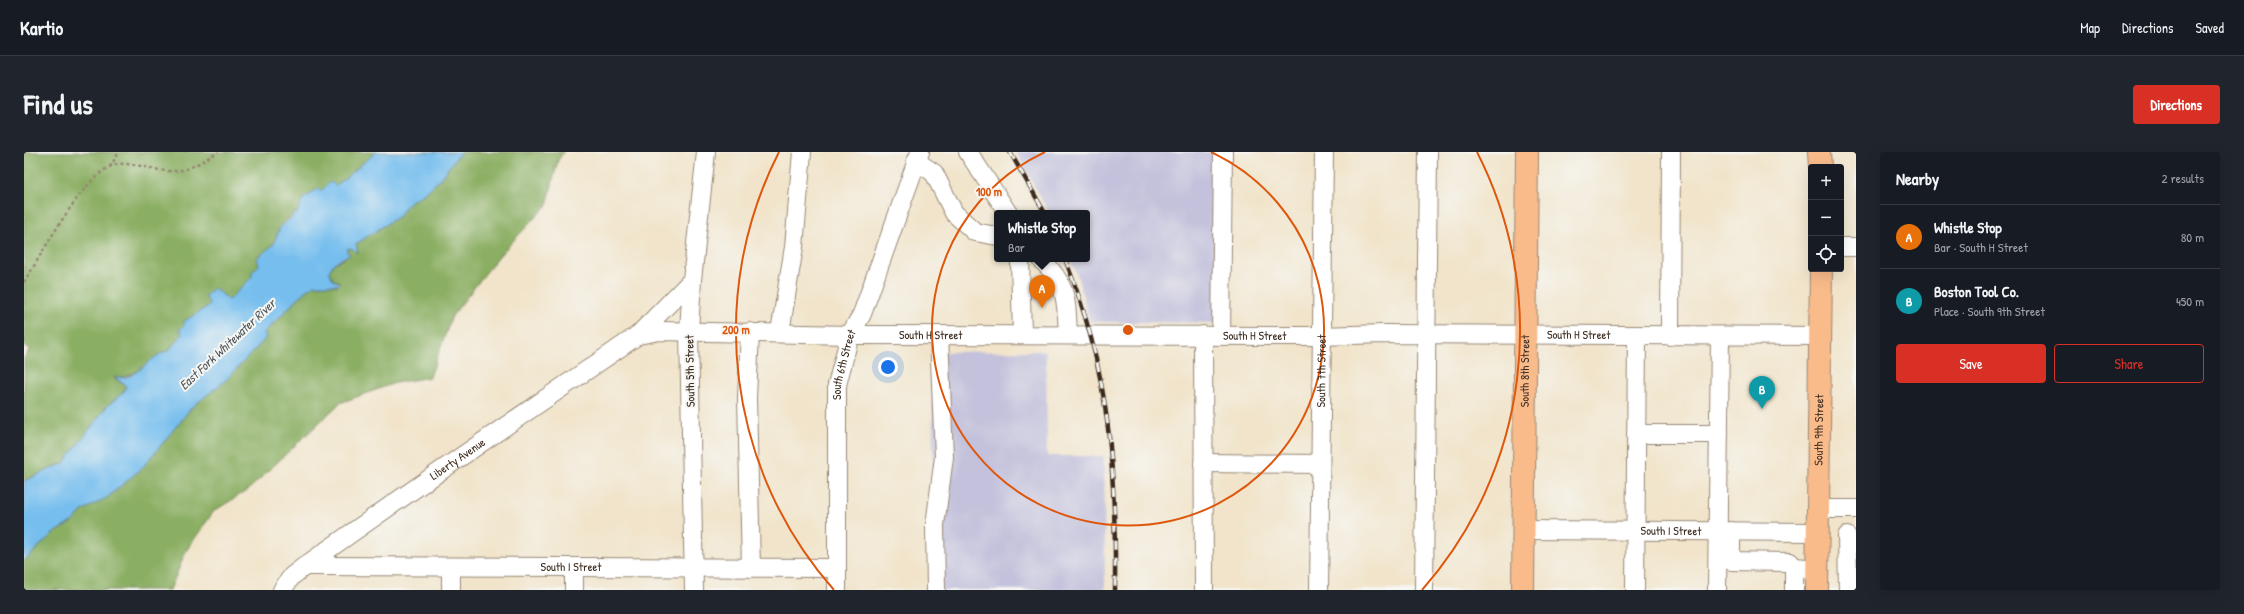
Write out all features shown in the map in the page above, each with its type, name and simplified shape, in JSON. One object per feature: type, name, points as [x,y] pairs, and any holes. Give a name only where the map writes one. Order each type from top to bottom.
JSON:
[{"type":"highway","name":"South 8th Street","points":[[1523,590],[1524,336],[1527,152]]},
{"type":"highway","points":[[1820,152],[1820,164]]},
{"type":"highway","name":"South 9th Street","points":[[1817,590],[1819,532],[1821,272]]},
{"type":"street","name":"South 5th Street","points":[[694,590],[689,332],[692,280],[706,152]]},
{"type":"street","points":[[780,332],[794,247],[802,152]]},
{"type":"street","points":[[968,152],[1006,210]]},
{"type":"street","points":[[1221,336],[1223,152]]},
{"type":"street","name":"South 7th Street","points":[[1319,590],[1324,152]]},
{"type":"street","points":[[1424,590],[1425,334],[1428,152]]},
{"type":"street","points":[[1670,336],[1671,152]]},
{"type":"street","points":[[918,157],[934,173],[954,214],[975,232],[994,235]]},
{"type":"street","name":"South 6th Street","points":[[837,590],[837,385],[850,335],[862,314],[918,157]]},
{"type":"street","points":[[1844,247],[1856,247]]},
{"type":"street","points":[[1020,262],[1022,335]]},
{"type":"street","points":[[1044,262],[1057,276],[1062,286],[1066,302],[1068,335]]},
{"type":"street","name":"Liberty Avenue","points":[[282,590],[292,576],[397,500],[450,466],[638,335],[692,280]]},
{"type":"street","name":"Liberty Avenue","points":[[638,335],[660,331],[689,332]]},
{"type":"street","name":"South H Street","points":[[689,332],[780,332],[850,335],[1321,336],[1425,334],[1524,336],[1820,336]]},
{"type":"street","points":[[750,332],[748,398],[751,568]]},
{"type":"street","points":[[936,590],[935,525],[944,457],[939,335]]},
{"type":"street","points":[[1203,335],[1204,590]]},
{"type":"street","points":[[1634,590],[1637,336]]},
{"type":"street","points":[[1720,336],[1719,434],[1725,531],[1731,561],[1790,562],[1794,567],[1794,590]]},
{"type":"street","points":[[1636,434],[1719,434]]},
{"type":"street","points":[[1204,463],[1320,464]]},
{"type":"street","points":[[1819,509],[1856,509]]},
{"type":"street","name":"South I Street","points":[[1524,530],[1819,532]]},
{"type":"street","points":[[1717,590],[1725,531]]},
{"type":"street","points":[[1847,536],[1848,590]]},
{"type":"street","name":"South I Street","points":[[305,566],[451,568],[836,568]]},
{"type":"street","points":[[1794,567],[1817,568]]},
{"type":"street","points":[[451,568],[451,590]]},
{"type":"street","points":[[574,568],[574,590]]},
{"type":"path","points":[[24,282],[72,205],[96,178],[110,167],[119,152]]},
{"type":"path","points":[[110,167],[124,164],[164,170],[182,170],[218,152]]},
{"type":"shaded area","points":[[1016,152],[1226,152],[1225,323],[1090,322],[1077,275],[1071,262],[1090,262],[1090,210],[1047,210]]},
{"type":"shaded area","points":[[1046,351],[1047,456],[1104,456],[1105,590],[934,590],[932,352]]},
{"type":"green space","points":[[24,152],[376,152],[336,186],[329,183],[314,198],[283,223],[273,245],[257,258],[259,265],[252,273],[253,277],[229,300],[214,288],[205,296],[210,305],[208,308],[183,322],[185,323],[182,335],[168,351],[160,354],[137,371],[128,375],[114,378],[126,386],[124,392],[107,406],[64,463],[24,481],[24,358],[30,349],[24,346]]},
{"type":"green space","points":[[461,152],[564,152],[558,160],[547,205],[499,256],[452,316],[430,377],[395,383],[340,403],[248,490],[214,511],[186,551],[170,590],[24,590],[24,561],[51,535],[73,521],[82,511],[108,497],[143,467],[192,407],[226,380],[264,340],[264,333],[305,291],[314,285],[338,285],[339,281],[333,280],[329,271],[334,263],[344,259],[347,249],[351,247],[357,253],[356,244],[400,215],[408,203],[425,193],[437,182]]},
{"type":"water","name":"East Fork Whitewater River","points":[[376,152],[461,152],[437,182],[425,193],[408,203],[400,215],[356,244],[358,253],[351,248],[347,249],[347,252],[350,254],[334,263],[329,271],[333,280],[340,283],[338,285],[314,285],[305,291],[264,333],[266,336],[264,340],[226,380],[192,407],[143,467],[108,497],[82,511],[73,521],[51,535],[24,561],[24,481],[64,463],[107,406],[124,392],[126,386],[114,377],[126,377],[132,375],[158,355],[168,351],[182,335],[180,329],[185,324],[183,322],[210,305],[205,296],[214,288],[229,300],[252,277],[252,272],[259,265],[257,258],[273,245],[280,227],[297,213],[303,199],[319,188],[321,191],[331,182],[336,186]]},
{"type":"railway","points":[[1010,152],[1043,210]]},
{"type":"railway","points":[[1066,262],[1080,300],[1092,341],[1101,382],[1107,422],[1114,504],[1115,590]]},
{"type":"place","name":"Whistle Stop","points":[[1042,308]]},
{"type":"place","name":"Boston Tool Co.","points":[[1762,409]]}]
